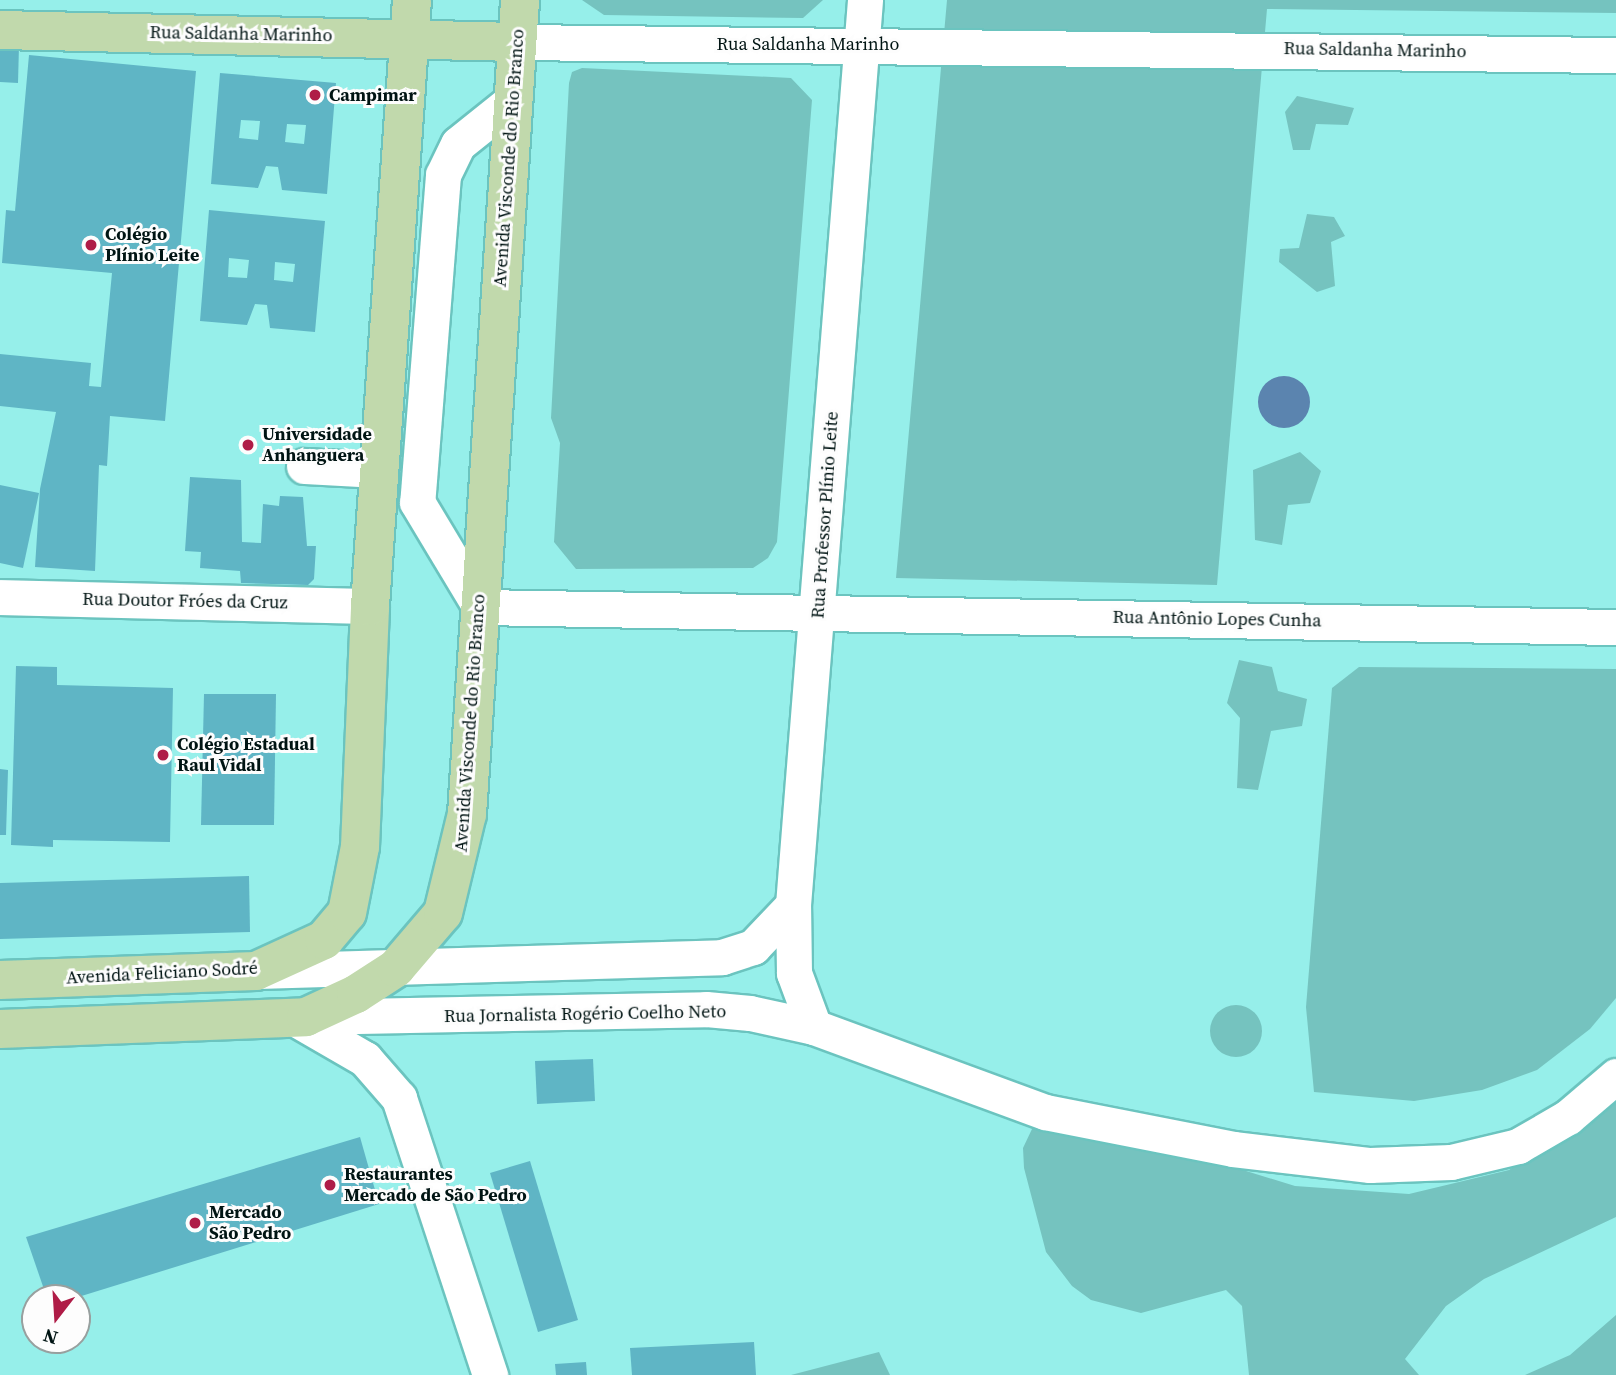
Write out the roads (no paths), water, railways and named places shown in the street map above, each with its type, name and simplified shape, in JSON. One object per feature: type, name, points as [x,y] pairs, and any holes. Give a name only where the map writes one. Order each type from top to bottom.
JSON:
[{"type":"main road","name":"Avenida Visconde do Rio Branco","points":[[299,1017],[356,995],[396,968],[443,913],[461,859],[520,0]]},
{"type":"main road","name":"Rua Saldanha Marinho","points":[[0,30],[411,18],[517,42]]},
{"type":"main road","points":[[370,606],[411,18]]},
{"type":"main road","name":"Avenida Feliciano Sodré","points":[[0,980],[256,971],[324,940],[347,913],[360,847],[370,606]]},
{"type":"main road","points":[[0,1029],[299,1017]]},
{"type":"street","name":"Rua Professor Plínio Leite","points":[[814,1027],[794,974],[793,905],[866,0]]},
{"type":"street","name":"Rua Saldanha Marinho","points":[[517,42],[1616,55]]},
{"type":"street","points":[[480,607],[416,502],[443,174],[458,144],[513,100]]},
{"type":"street","points":[[304,466],[379,470]]},
{"type":"street","name":"Rua Doutor Fróes da Cruz","points":[[0,597],[370,606]]},
{"type":"street","name":"Rua Antônio Lopes Cunha","points":[[480,607],[1616,627]]},
{"type":"street","points":[[256,971],[722,957],[753,947],[793,905]]},
{"type":"street","name":"Rua Jornalista Rogério Coelho Neto","points":[[299,1017],[706,1009],[814,1027],[1045,1112],[1233,1149],[1370,1165],[1451,1162],[1518,1146],[1568,1117],[1616,1076]]},
{"type":"street","points":[[299,1017],[365,1059],[399,1098],[490,1375]]},
{"type":"place","name":"Campimar","points":[[315,95]]},
{"type":"place","name":"Colégio Plínio Leite","points":[[91,245]]},
{"type":"place","name":"Universidade Anhanguera","points":[[248,445]]},
{"type":"place","name":"Colégio Estadual Raul Vidal","points":[[163,755]]},
{"type":"place","name":"Restaurantes Mercado de São Pedro","points":[[330,1185]]},
{"type":"place","name":"Mercado São Pedro","points":[[195,1223]]}]
